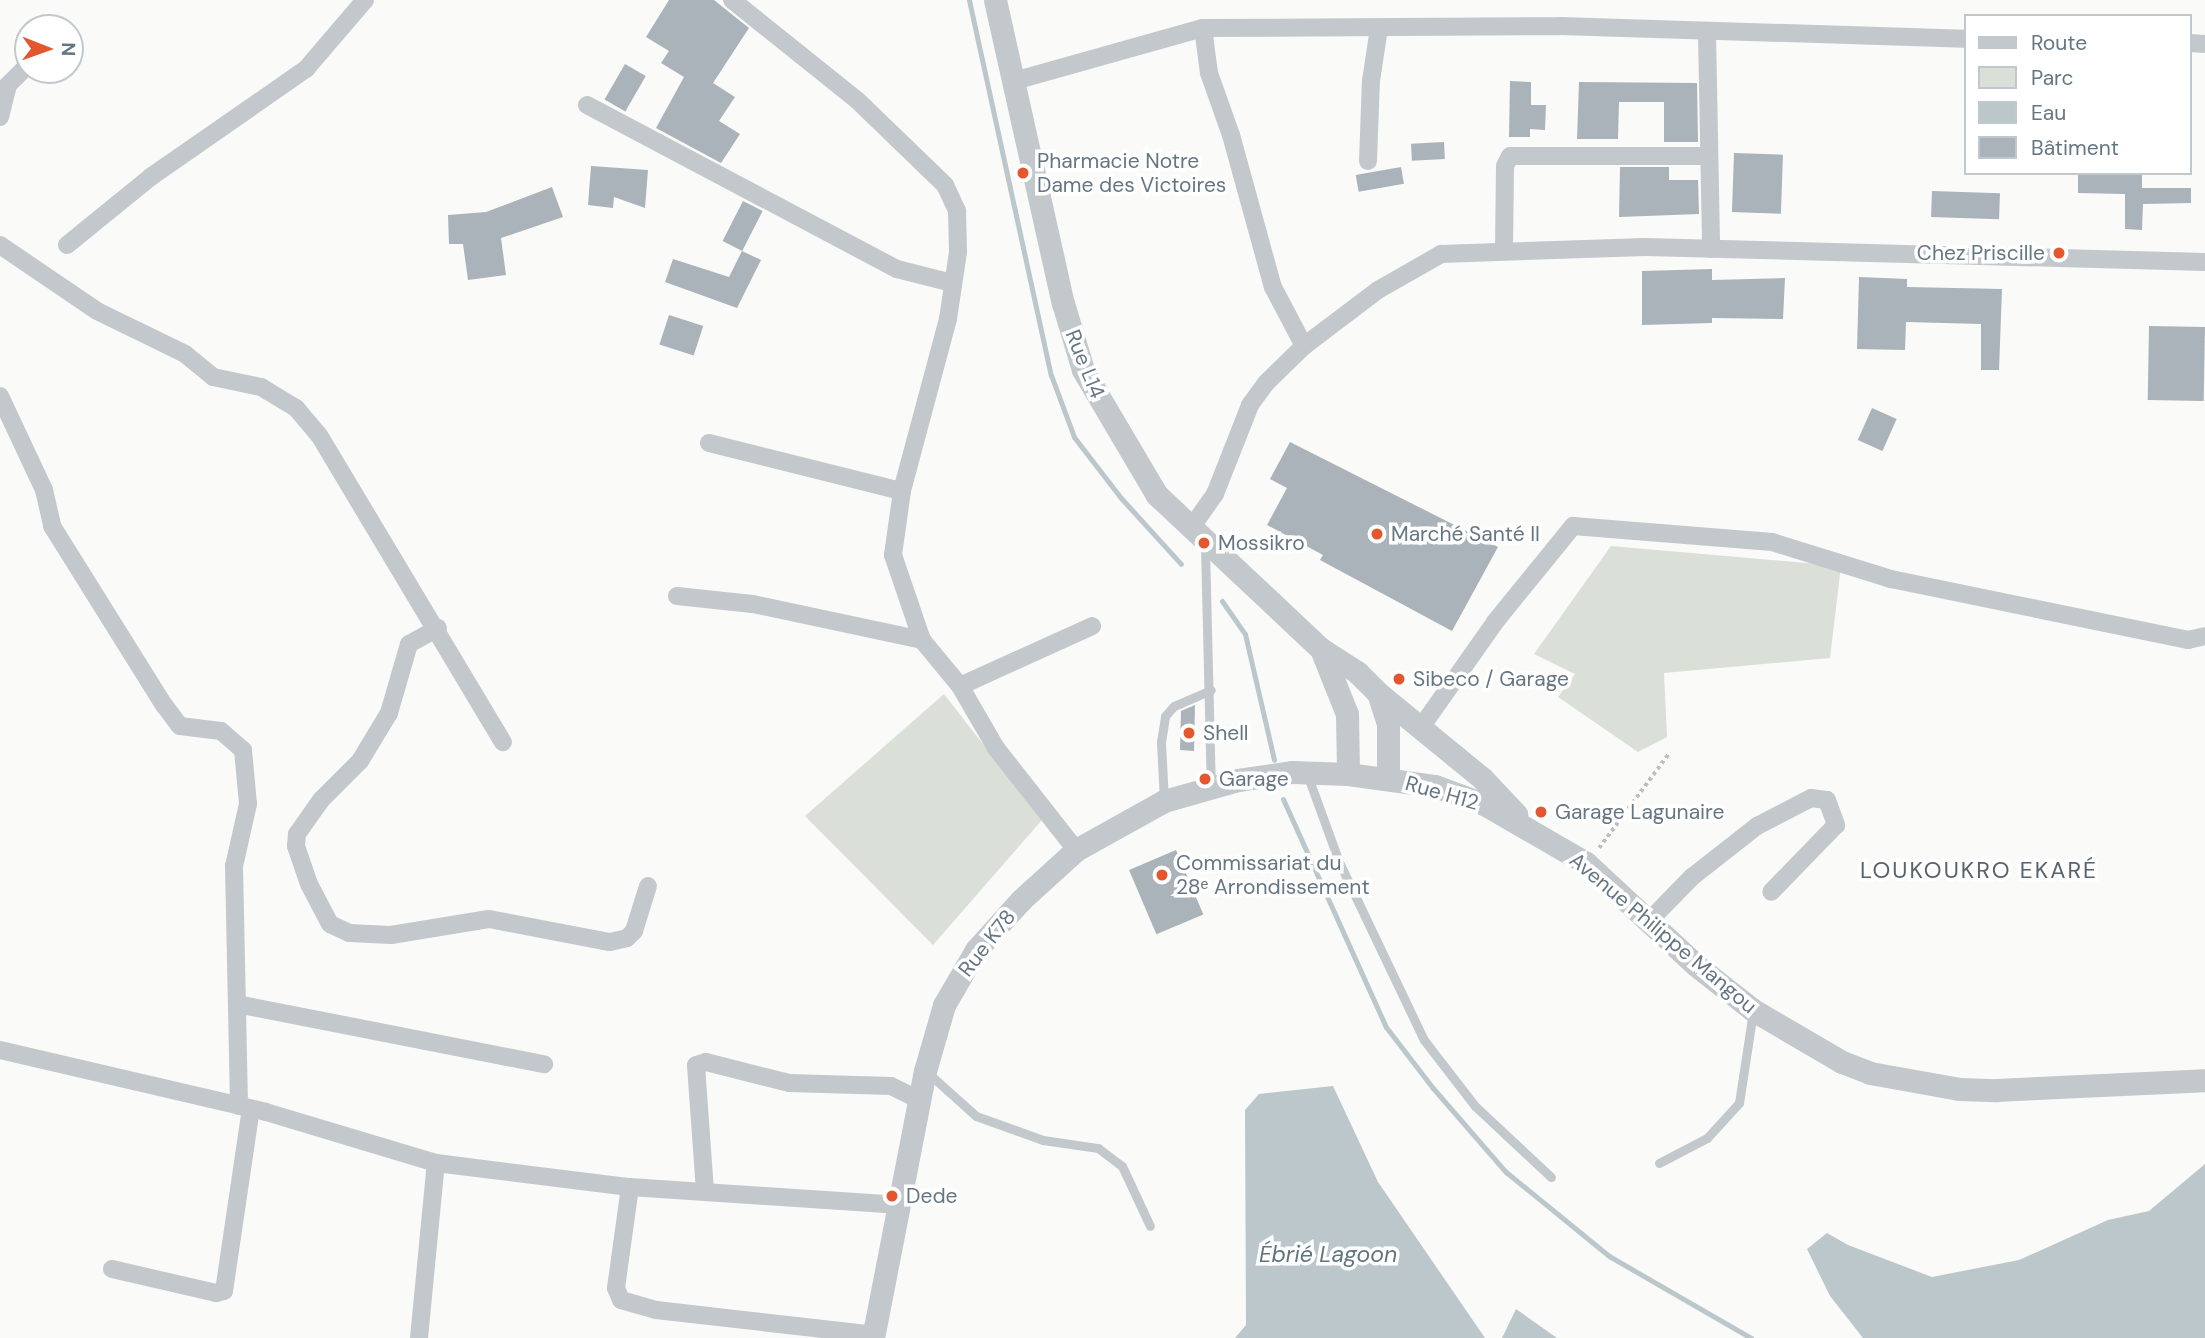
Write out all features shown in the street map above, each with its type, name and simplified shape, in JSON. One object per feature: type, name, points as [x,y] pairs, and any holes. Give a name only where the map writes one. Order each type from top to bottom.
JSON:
[{"type":"street","points":[[67,244],[152,176],[306,69],[365,0]]},
{"type":"street","points":[[732,0],[857,100],[945,185],[957,211],[958,252],[948,319],[902,491],[893,555],[922,640],[960,687],[996,748],[1076,850]]},
{"type":"street","name":"Rue L14","points":[[995,0],[1063,303],[1083,370],[1145,480],[1198,535],[1321,649],[1357,672],[1378,693],[1422,726],[1530,829]]},
{"type":"street","points":[[1014,80],[1203,28],[1560,26],[1707,33],[1964,39]]},
{"type":"street","points":[[1203,28],[1209,73],[1231,135],[1273,288],[1304,346]]},
{"type":"street","points":[[1368,161],[1371,81],[1379,28]]},
{"type":"street","points":[[1707,33],[1711,249]]},
{"type":"street","points":[[0,117],[8,85],[14,79]]},
{"type":"street","points":[[587,105],[897,269],[952,283]]},
{"type":"street","points":[[1504,249],[1505,166],[1510,156],[1709,156]]},
{"type":"street","points":[[0,245],[97,311],[185,354],[213,377],[261,387],[296,408],[319,435],[438,628],[503,742]]},
{"type":"street","points":[[1198,535],[1250,405],[1304,346],[1422,262],[1441,254],[1504,249],[1711,249],[2205,262]]},
{"type":"street","points":[[0,396],[44,490],[52,526],[164,705],[180,726],[221,731],[243,750],[248,804],[234,866],[237,1004],[245,1107],[224,1291],[216,1293],[112,1269]]},
{"type":"street","points":[[709,443],[902,491]]},
{"type":"street","points":[[1422,726],[1495,622],[1573,526],[1772,542],[1830,556],[1891,579],[2188,640],[2205,636]]},
{"type":"street","points":[[677,596],[753,604],[922,640]]},
{"type":"street","points":[[960,687],[1092,626]]},
{"type":"street","points":[[438,628],[409,644],[388,713],[360,761],[321,800],[297,834],[309,884],[330,924],[349,933],[391,935],[489,919],[610,942],[626,939],[634,931],[648,886]]},
{"type":"street","name":"Rue L14","points":[[1321,649],[1347,714],[1348,774]]},
{"type":"street","points":[[1378,693],[1388,723],[1388,778]]},
{"type":"street","name":"Rue K78","points":[[874,1336],[925,1071],[944,1005],[976,950],[1021,900],[1076,850],[1164,802],[1211,786],[1306,772],[1348,774]]},
{"type":"street","name":"Rue H12","points":[[1348,774],[1388,778],[1457,793],[1530,829]]},
{"type":"street","points":[[1649,921],[1692,877],[1758,825],[1811,798],[1828,800],[1836,825],[1771,892]]},
{"type":"street","name":"Avenue Philippe Mangou","points":[[1530,829],[1586,863],[1697,966],[1753,1010],[1842,1062],[1926,1084],[2056,1089],[2205,1080]]},
{"type":"street","points":[[237,1004],[544,1064]]},
{"type":"street","points":[[0,1051],[245,1107],[436,1163],[630,1187],[900,1205]]},
{"type":"street","points":[[705,1191],[696,1065],[706,1062],[789,1083],[891,1086],[918,1099]]},
{"type":"street","points":[[419,1338],[436,1163]]},
{"type":"street","points":[[630,1187],[616,1288],[621,1300],[656,1310],[874,1336]]},
{"type":"lane","points":[[1198,535],[1211,690],[1211,786]]},
{"type":"lane","points":[[1164,802],[1161,742],[1165,716],[1174,706],[1211,690]]},
{"type":"lane","points":[[1306,772],[1339,862],[1418,1030],[1475,1106],[1551,1177]]},
{"type":"lane","points":[[1659,1163],[1707,1138],[1740,1103],[1753,1010]]},
{"type":"lane","points":[[925,1071],[976,1116],[1044,1140],[1098,1147],[1122,1166],[1150,1226]]},
{"type":"path","points":[[1586,863],[1670,752]]},
{"type":"green space","points":[[1611,546],[1841,566],[1830,658],[1664,673],[1667,737],[1638,752],[1558,697],[1575,674],[1534,654]]},
{"type":"green space","points":[[944,694],[1042,820],[933,945],[805,816]]},
{"type":"water","name":"Ébrié Lagoon","points":[[1333,1086],[1378,1182],[1485,1338],[1235,1338],[1246,1325],[1245,1110],[1259,1094]]},
{"type":"water","points":[[2205,1164],[2205,1338],[1863,1338],[1830,1296],[1807,1249],[1827,1233],[1848,1245],[1932,1277],[2019,1260],[2108,1220],[2149,1211]]},
{"type":"water","points":[[1516,1309],[1557,1338],[1502,1338]]},
{"type":"building","points":[[669,0],[714,0],[749,28],[713,83],[735,97],[719,121],[740,134],[721,163],[656,128],[684,77],[661,63],[669,51],[646,37]]},
{"type":"building","points":[[625,64],[646,76],[625,112],[604,100]]},
{"type":"building","points":[[1510,81],[1531,82],[1531,105],[1546,105],[1545,130],[1530,129],[1530,137],[1509,137]]},
{"type":"building","points":[[1579,82],[1697,83],[1698,142],[1664,142],[1664,102],[1619,102],[1618,139],[1577,139]]},
{"type":"building","points":[[1444,142],[1445,159],[1412,161],[1411,144]]},
{"type":"building","points":[[1734,153],[1783,155],[1781,214],[1732,212]]},
{"type":"building","points":[[591,166],[648,170],[645,208],[614,197],[613,208],[588,205]]},
{"type":"building","points":[[1401,167],[1404,184],[1359,192],[1356,175]]},
{"type":"building","points":[[1620,167],[1669,167],[1669,180],[1698,180],[1699,214],[1619,217]]},
{"type":"building","points":[[2078,175],[2142,175],[2142,188],[2191,188],[2191,203],[2143,204],[2142,230],[2125,229],[2125,194],[2078,193]]},
{"type":"building","points":[[552,187],[563,217],[501,238],[506,275],[468,280],[463,244],[449,244],[448,215],[486,212]]},
{"type":"building","points":[[1932,191],[2000,193],[1999,219],[1931,217]]},
{"type":"building","points":[[743,201],[763,211],[742,251],[723,241]]},
{"type":"building","points":[[742,251],[761,260],[737,308],[665,282],[673,259],[729,277]]},
{"type":"building","points":[[1712,269],[1712,280],[1785,278],[1783,319],[1712,318],[1712,323],[1642,325],[1642,271]]},
{"type":"building","points":[[1859,277],[1907,279],[1907,287],[2002,289],[1999,370],[1981,370],[1981,324],[1906,322],[1905,350],[1857,349]]},
{"type":"building","points":[[669,315],[703,326],[694,356],[659,344]]},
{"type":"building","points":[[2149,326],[2205,327],[2204,401],[2148,400]]},
{"type":"building","points":[[1872,408],[1897,419],[1882,451],[1858,440]]},
{"type":"building","points":[[1290,442],[1498,547],[1452,631],[1320,560],[1323,555],[1267,525],[1287,488],[1270,479]]},
{"type":"building","points":[[1195,705],[1194,751],[1180,750],[1181,711]]},
{"type":"building","points":[[1176,850],[1203,914],[1156,934],[1129,870]]},
{"type":"waterway","points":[[969,0],[1051,375],[1074,437],[1121,498],[1181,564]]},
{"type":"waterway","points":[[1222,601],[1245,634],[1274,760]]},
{"type":"waterway","points":[[1283,799],[1386,1027],[1432,1087],[1506,1172],[1609,1256],[1751,1338]]},
{"type":"place","name":"Pharmacie Notre Dame des Victoires","points":[[1023,173]]},
{"type":"place","name":"Chez Priscille","points":[[2059,253]]},
{"type":"place","name":"Marché Santé II","points":[[1377,534]]},
{"type":"place","name":"Mossikro","points":[[1204,543]]},
{"type":"place","name":"Sibeco / Garage","points":[[1399,679]]},
{"type":"place","name":"Shell","points":[[1189,733]]},
{"type":"place","name":"Garage","points":[[1205,779]]},
{"type":"place","name":"Garage Lagunaire","points":[[1541,812]]},
{"type":"place","name":"Commissariat du 28ᵉ Arrondissement","points":[[1162,875]]},
{"type":"place","name":"Dede","points":[[892,1196]]},
{"type":"district","name":"LOUKOUKRO EKARÉ","points":[[1979,870]]}]
